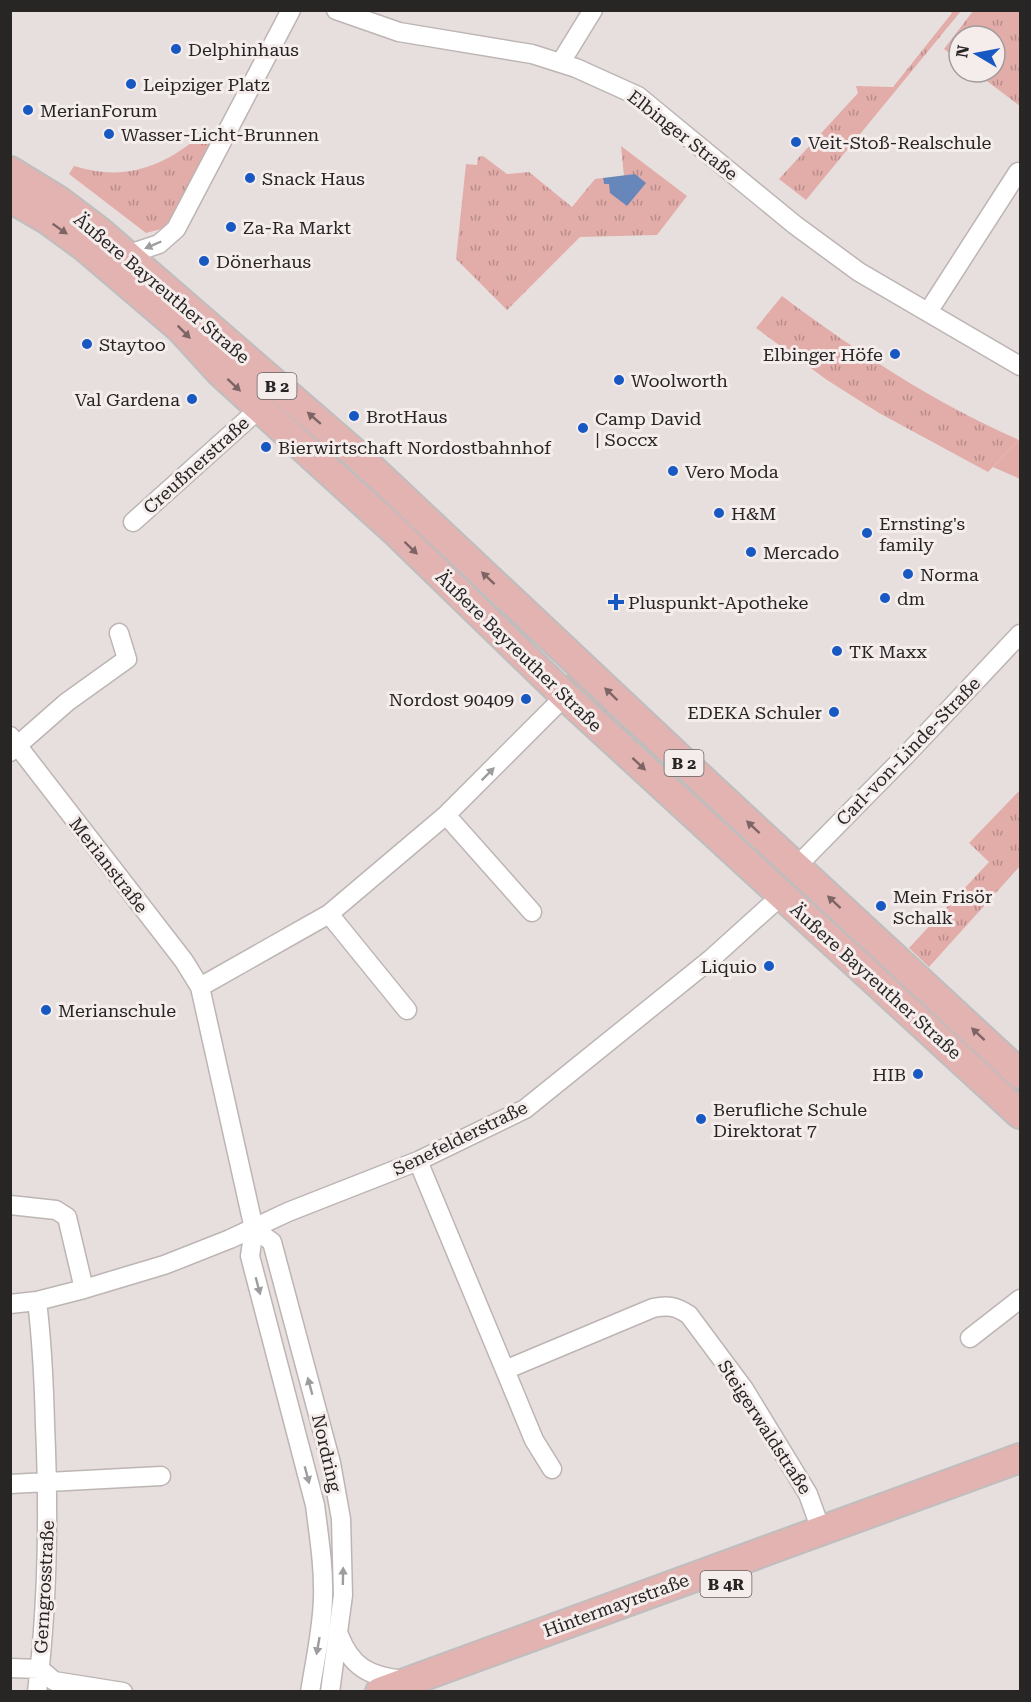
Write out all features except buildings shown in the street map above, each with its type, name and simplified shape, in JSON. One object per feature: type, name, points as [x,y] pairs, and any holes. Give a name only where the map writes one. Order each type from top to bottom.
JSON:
[{"type":"main road","name":"Äußere Bayreuther Straße","points":[[10,171],[66,206],[126,255],[360,458],[1020,1074]]},
{"type":"main road","name":"Äußere Bayreuther Straße","points":[[10,198],[63,230],[180,328],[221,373],[397,533],[565,696],[1018,1109]]},
{"type":"main road","name":"Hintermayrstraße","points":[[420,1686],[821,1530],[1020,1458]]},
{"type":"main road","name":"Hintermayrstraße","points":[[380,1692],[420,1686],[1020,1477]]},
{"type":"street","points":[[126,255],[159,244],[176,229],[291,10]]},
{"type":"street","name":"Elbinger Straße","points":[[336,10],[399,32],[532,54],[561,62],[638,96],[818,243],[859,272],[1020,366]]},
{"type":"street","points":[[561,62],[593,10]]},
{"type":"street","points":[[928,312],[1018,172]]},
{"type":"street","name":"Creußnerstraße","points":[[134,522],[259,409]]},
{"type":"street","name":"Merianstraße","points":[[119,633],[127,659],[13,744],[184,961],[200,987]]},
{"type":"street","name":"Carl-von-Linde-Straße","points":[[796,867],[1020,634]]},
{"type":"street","points":[[200,987],[329,914],[446,815],[565,696]]},
{"type":"street","points":[[446,815],[532,912]]},
{"type":"street","name":"Senefelderstraße","points":[[10,1304],[37,1301],[164,1265],[288,1212],[418,1161],[525,1110],[711,959],[782,895]]},
{"type":"street","points":[[329,914],[407,1010]]},
{"type":"street","name":"Nordring","points":[[200,987],[254,1228],[250,1256],[315,1505],[320,1537],[323,1599],[310,1692]]},
{"type":"street","points":[[418,1161],[534,1440],[552,1469]]},
{"type":"street","points":[[10,1205],[56,1210],[67,1217],[84,1289]]},
{"type":"street","name":"Nordring","points":[[254,1228],[272,1242],[331,1463],[341,1519],[343,1594],[330,1692]]},
{"type":"street","points":[[970,1338],[1020,1299]]},
{"type":"street","name":"Gerngrosstraße","points":[[36,1692],[46,1568],[48,1483],[37,1301]]},
{"type":"street","name":"Steigerwaldstraße","points":[[506,1370],[653,1308],[668,1305],[680,1309],[689,1315],[744,1389],[808,1494],[821,1530]]},
{"type":"street","points":[[10,1484],[161,1476]]},
{"type":"street","points":[[339,1635],[346,1651],[358,1666],[376,1675],[420,1686]]},
{"type":"street","points":[[10,1668],[39,1669],[54,1681],[123,1692]]},
{"type":"green space","points":[[950,11],[961,11],[950,24],[947,24],[947,28],[806,200],[779,179],[858,93],[856,86],[893,87],[952,13]]},
{"type":"green space","points":[[973,11],[1020,11],[1020,106],[991,84],[1007,84],[1007,24],[963,24]]},
{"type":"green space","points":[[202,134],[214,140],[169,227],[146,233],[69,174],[74,166],[92,171],[110,172],[126,172],[142,168],[173,155]]},
{"type":"green space","points":[[621,146],[687,196],[657,235],[580,237],[507,310],[456,259],[466,164],[477,165],[478,157],[483,156],[507,174],[529,172],[572,207],[595,179],[603,178],[604,184],[635,174],[624,176]]},
{"type":"green space","points":[[782,296],[896,375],[956,409],[1019,440],[988,472],[879,413],[827,380],[756,328]]},
{"type":"green space","points":[[1020,441],[1020,479],[993,467]]},
{"type":"green space","points":[[573,668],[1020,1084],[1020,1095],[561,681]]},
{"type":"green space","points":[[1020,790],[1020,866],[929,967],[909,948],[989,862],[969,843]]},
{"type":"water","points":[[635,174],[646,183],[627,206],[610,193],[609,184],[604,184],[603,178]]},
{"type":"place","name":"Delphinhaus","points":[[176,49]]},
{"type":"place","name":"Leipziger Platz","points":[[131,84]]},
{"type":"place","name":"MerianForum","points":[[28,110]]},
{"type":"place","name":"Wasser-Licht-Brunnen","points":[[109,134]]},
{"type":"place","name":"Veit-Stoß-Realschule","points":[[796,142]]},
{"type":"place","name":"Snack Haus","points":[[250,178]]},
{"type":"place","name":"Za-Ra Markt","points":[[231,227]]},
{"type":"place","name":"Dönerhaus","points":[[204,261]]},
{"type":"place","name":"Staytoo","points":[[87,344]]},
{"type":"place","name":"Elbinger Höfe","points":[[895,354]]},
{"type":"place","name":"Woolworth","points":[[619,380]]},
{"type":"place","name":"Val Gardena","points":[[192,399]]},
{"type":"place","name":"BrotHaus","points":[[354,416]]},
{"type":"place","name":"Camp David | Soccx","points":[[583,428]]},
{"type":"place","name":"Bierwirtschaft Nordostbahnhof","points":[[266,447]]},
{"type":"place","name":"Vero Moda","points":[[673,471]]},
{"type":"place","name":"H&M","points":[[719,513]]},
{"type":"place","name":"Ernsting's family","points":[[867,533]]},
{"type":"place","name":"Mercado","points":[[751,552]]},
{"type":"place","name":"Norma","points":[[908,574]]},
{"type":"place","name":"dm","points":[[885,598]]},
{"type":"place","name":"Pluspunkt-Apotheke","points":[[616,602]]},
{"type":"place","name":"TK Maxx","points":[[837,651]]},
{"type":"place","name":"Nordost 90409","points":[[526,699]]},
{"type":"place","name":"EDEKA Schuler","points":[[834,712]]},
{"type":"place","name":"Mein Frisör Schalk","points":[[881,906]]},
{"type":"place","name":"Liquio","points":[[769,966]]},
{"type":"place","name":"Merianschule","points":[[46,1010]]},
{"type":"place","name":"HIB","points":[[918,1074]]},
{"type":"place","name":"Berufliche Schule Direktorat 7","points":[[701,1119]]}]
